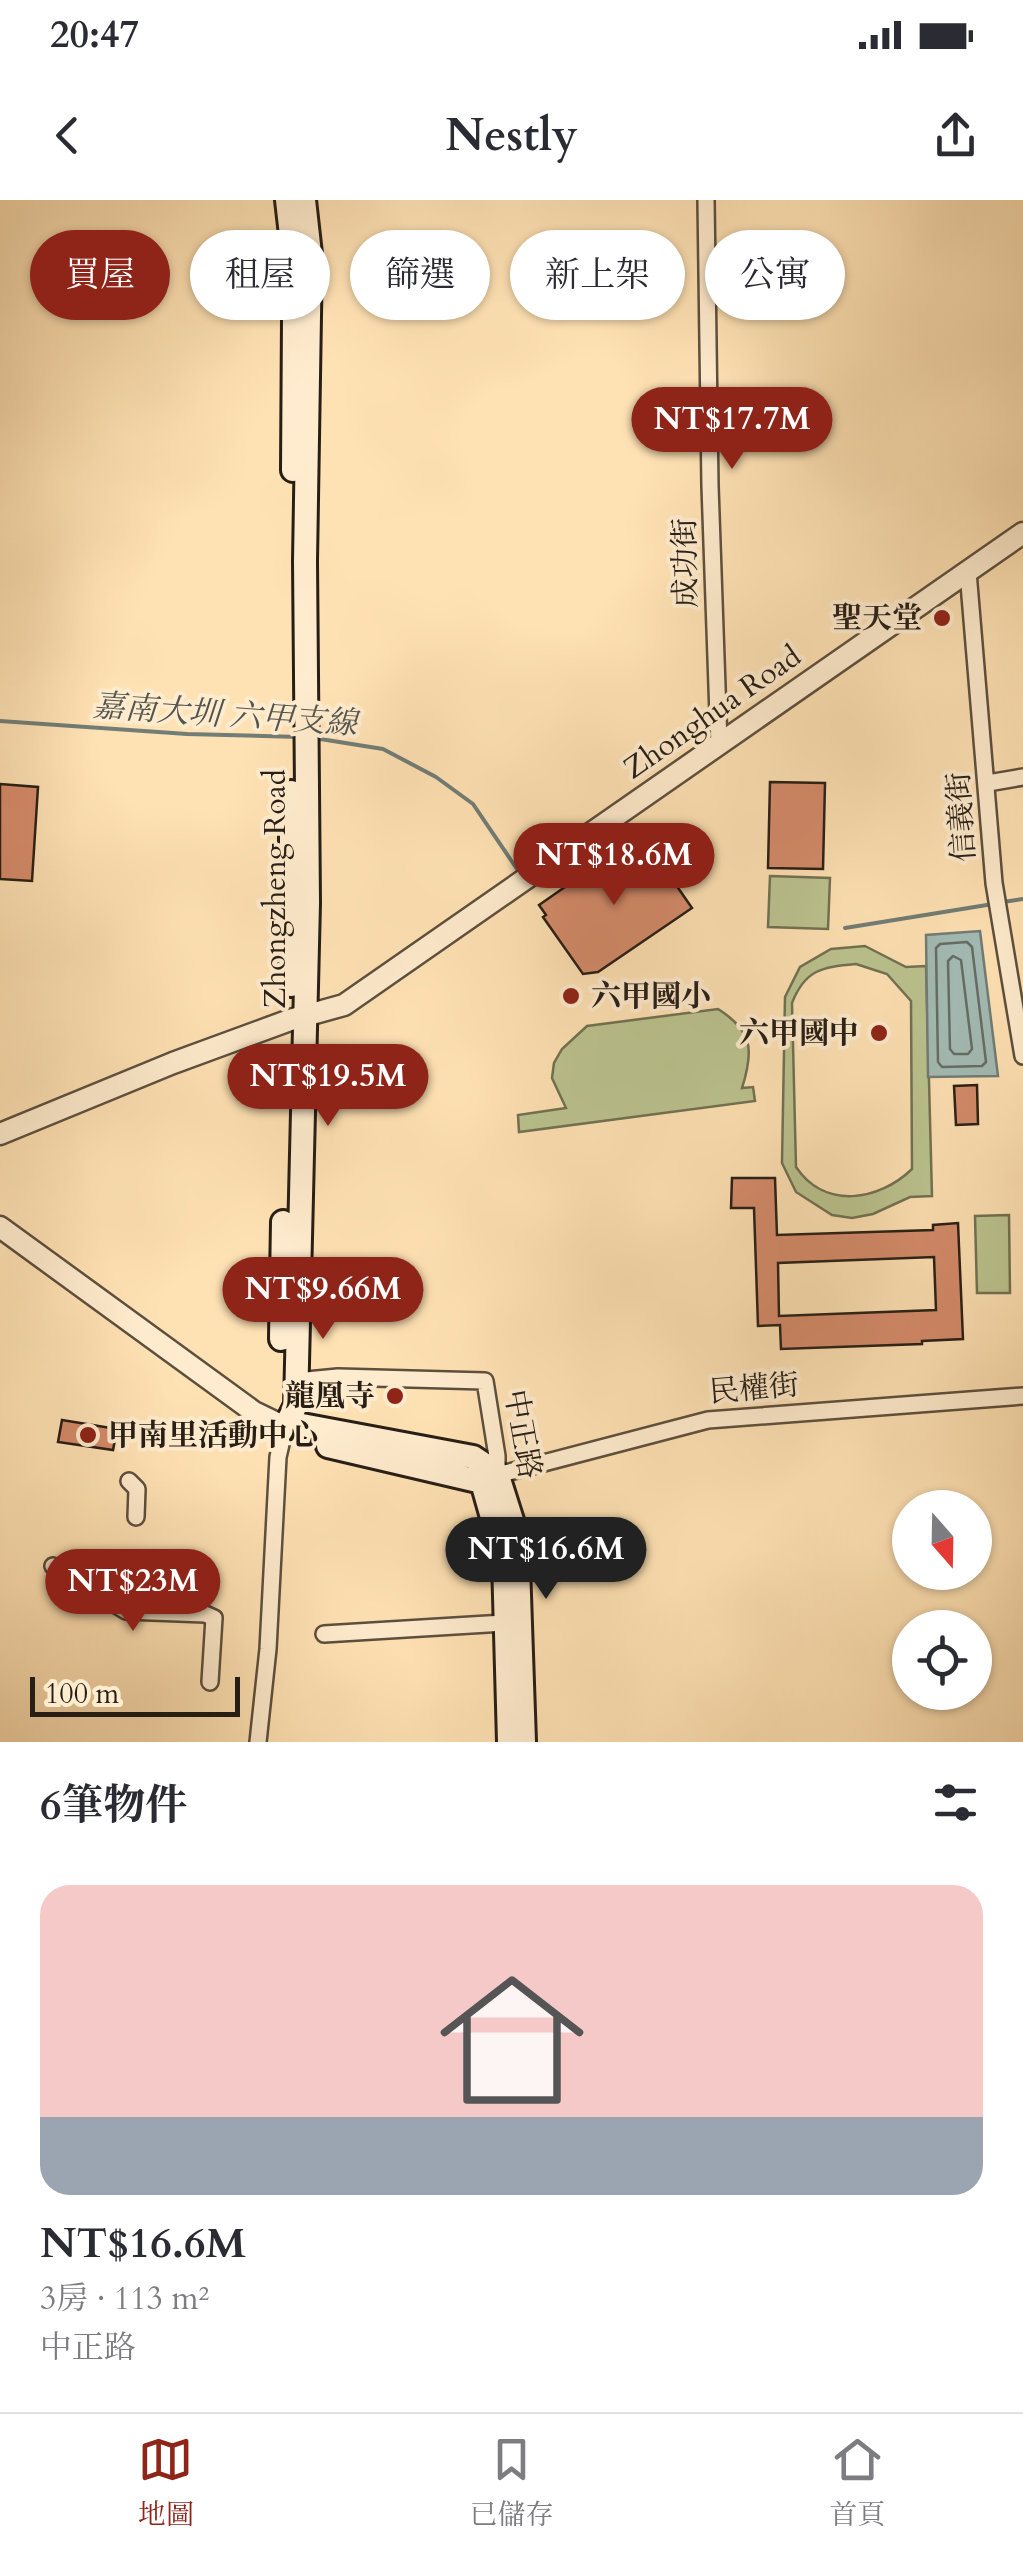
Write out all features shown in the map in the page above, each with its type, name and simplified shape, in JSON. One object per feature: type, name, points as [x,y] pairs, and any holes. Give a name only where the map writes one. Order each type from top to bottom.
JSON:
[{"type":"main road","name":"Zhongzheng Road","points":[[286,1428],[296,1405],[297,1018],[295,256],[287,200]]},
{"type":"main road","name":"Zhongzheng Road","points":[[286,1428],[281,1406],[282,1276],[308,903],[305,561],[310,254],[304,200]]},
{"type":"main road","name":"民權街","points":[[286,1428],[304,1442],[489,1477]]},
{"type":"main road","name":"中正路","points":[[489,1477],[504,1560],[509,1742]]},
{"type":"main road","name":"中正路","points":[[489,1477],[518,1536],[524,1742]]},
{"type":"street","name":"成功街","points":[[706,200],[719,744]]},
{"type":"street","name":"Zhonghua Road","points":[[0,1134],[174,1062],[344,1005],[1023,532]]},
{"type":"street","name":"信義街","points":[[968,572],[994,883],[1023,1056]]},
{"type":"street","points":[[988,783],[1023,776]]},
{"type":"street","points":[[0,1227],[254,1412],[286,1428],[278,1457],[268,1648],[258,1742]]},
{"type":"street","name":"中正路","points":[[296,1381],[338,1376],[485,1381],[497,1456],[489,1477]]},
{"type":"street","name":"民權街","points":[[489,1477],[708,1420],[1023,1396]]},
{"type":"street","points":[[129,1482],[137,1488],[136,1517]]},
{"type":"street","points":[[53,1566],[126,1610],[204,1614],[214,1618],[210,1682]]},
{"type":"street","points":[[324,1634],[504,1624]]},
{"type":"green space","points":[[770,876],[830,878],[828,929],[768,927]]},
{"type":"green space","points":[[865,946],[906,967],[926,966],[932,1196],[910,1197],[873,1214],[852,1218],[832,1215],[796,1192],[782,1163],[785,997],[800,967],[831,949]],"holes":[[[856,964],[887,974],[911,1001],[912,1169],[899,1180],[868,1194],[837,1195],[808,1181],[796,1167],[792,1003],[803,983],[824,969]]]},
{"type":"green space","points":[[718,1009],[738,1025],[748,1042],[742,1088],[753,1087],[755,1101],[519,1132],[518,1115],[566,1108],[552,1078],[554,1063],[562,1049],[587,1026]]},
{"type":"green space","points":[[1009,1215],[1010,1293],[977,1293],[975,1216]]},
{"type":"water","points":[[980,931],[998,1076],[928,1077],[926,935]]},
{"type":"building","points":[[770,782],[825,783],[823,869],[768,868]]},
{"type":"building","points":[[0,784],[38,787],[32,881],[0,879]]},
{"type":"building","points":[[631,841],[639,853],[651,849],[692,908],[598,972],[583,974],[543,917],[546,915],[539,905]]},
{"type":"building","points":[[977,1085],[978,1124],[956,1125],[954,1086]]},
{"type":"building","points":[[732,1178],[775,1178],[777,1235],[933,1230],[933,1225],[958,1223],[963,1339],[781,1349],[780,1325],[758,1326],[754,1208],[731,1208]],"holes":[[[934,1257],[936,1310],[779,1316],[778,1263]]]},
{"type":"building","name":"甲南里活動中心","points":[[62,1420],[117,1429],[113,1450],[58,1442]]},
{"type":"waterway","name":"嘉南大圳 六甲支線","points":[[0,721],[187,734],[300,737]]},
{"type":"waterway","name":"嘉南大圳 六甲支線","points":[[314,738],[383,749],[436,777],[473,804],[517,869]]},
{"type":"waterway","name":"嘉南大圳 六甲支線","points":[[1003,902],[1023,899]]},
{"type":"waterway","name":"嘉南大圳 六甲支線","points":[[845,928],[993,904]]},
{"type":"place","name":"聖天堂","points":[[942,618]]},
{"type":"place","name":"六甲國小","points":[[571,996]]},
{"type":"place","name":"六甲國中","points":[[879,1033]]},
{"type":"place","name":"龍凰寺","points":[[395,1396]]},
{"type":"place","name":"甲南里活動中心","points":[[88,1435]]}]
